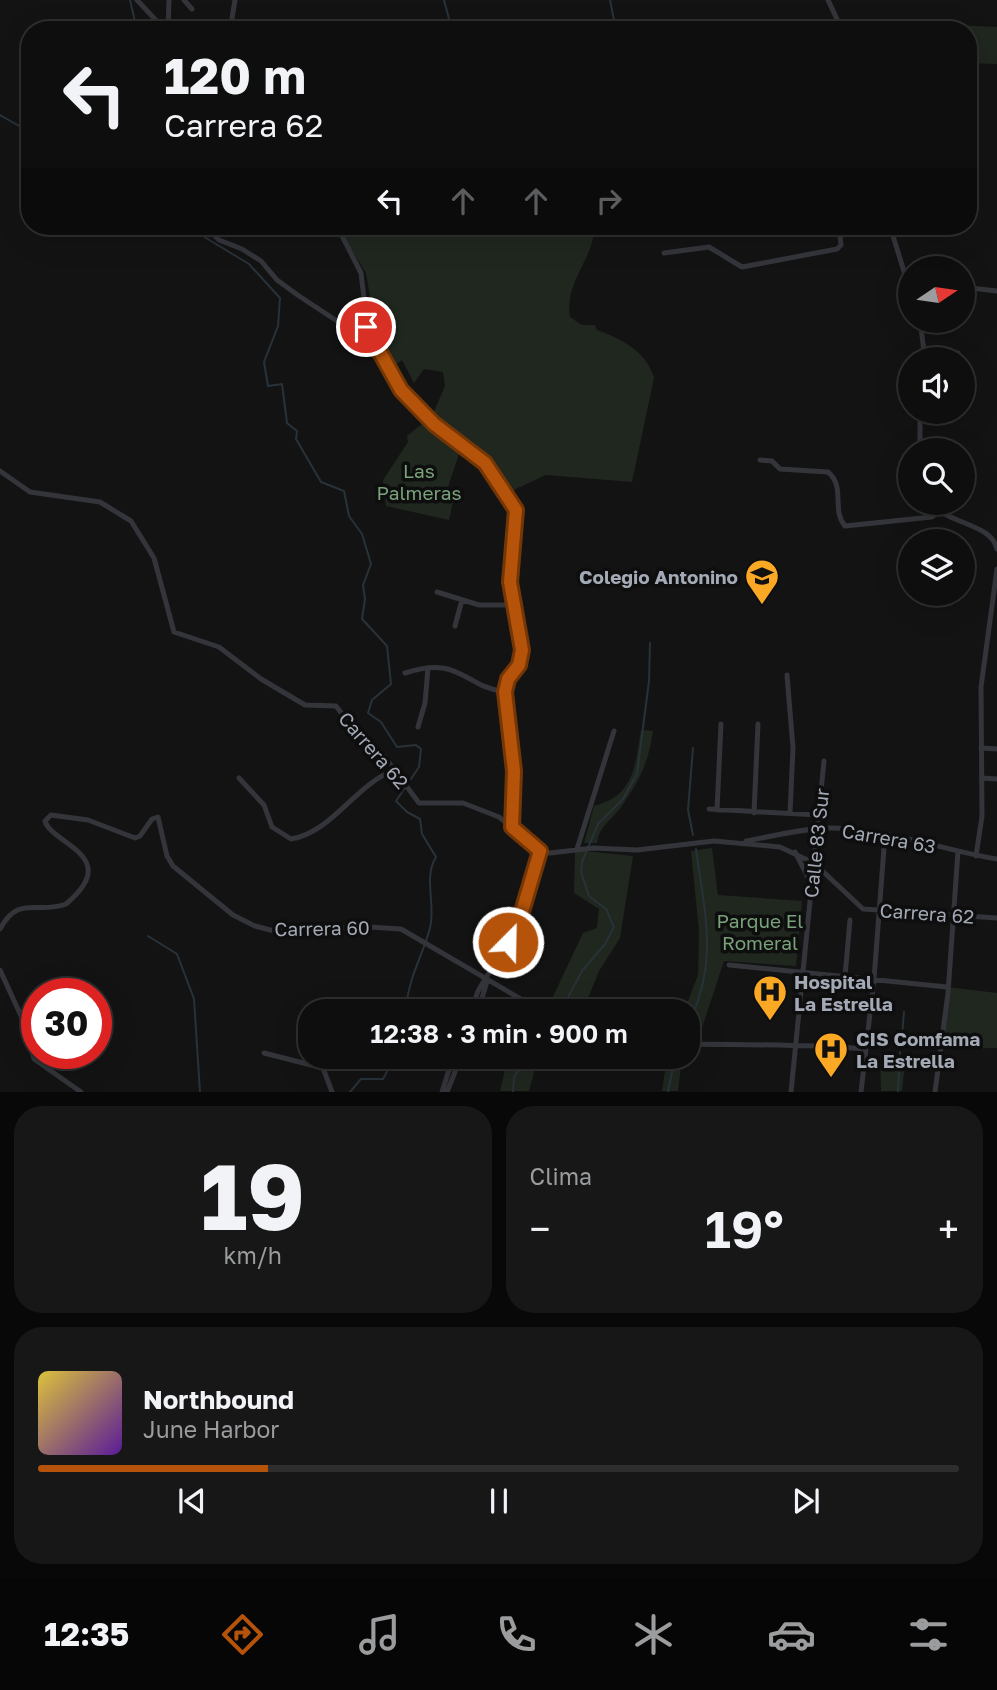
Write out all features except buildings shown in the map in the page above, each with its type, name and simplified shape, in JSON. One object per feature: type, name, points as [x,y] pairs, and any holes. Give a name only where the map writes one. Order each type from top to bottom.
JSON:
[{"type":"street","points":[[137,0],[157,21]]},
{"type":"street","points":[[167,21],[169,0]]},
{"type":"street","points":[[184,0],[192,9]]},
{"type":"street","points":[[232,21],[235,0]]},
{"type":"street","points":[[828,0],[838,21]]},
{"type":"street","points":[[214,235],[261,261],[277,280],[330,317],[368,332]]},
{"type":"street","points":[[342,235],[361,273],[368,332],[401,390],[434,424],[485,463],[513,503],[517,517],[510,582],[522,640],[522,659],[508,679],[505,692],[514,771],[512,827]]},
{"type":"street","points":[[664,253],[709,247],[736,265],[765,265],[837,249],[841,241],[840,235]]},
{"type":"street","points":[[893,235],[899,256]]},
{"type":"street","points":[[975,288],[997,291]]},
{"type":"street","points":[[760,460],[772,461],[780,469],[828,472],[838,485],[838,511],[845,526],[935,515]]},
{"type":"street","name":"Carrera 62","points":[[0,471],[30,492],[100,502],[126,517],[134,524],[154,558],[174,632],[219,647],[261,679],[305,705],[336,706],[358,735],[384,756],[406,786],[425,805],[463,803],[499,817],[540,851],[555,853],[581,848],[637,850],[713,841],[780,847],[814,863],[860,907],[997,918]]},
{"type":"street","points":[[943,515],[987,533],[997,550]]},
{"type":"street","points":[[976,856],[981,827],[981,687],[997,569]]},
{"type":"street","points":[[437,592],[479,605],[514,605]]},
{"type":"street","points":[[454,626],[462,600]]},
{"type":"street","points":[[405,673],[428,667],[459,670],[484,688],[505,692]]},
{"type":"street","points":[[418,727],[425,703],[428,667]]},
{"type":"street","points":[[787,675],[793,748],[790,813]]},
{"type":"street","points":[[717,810],[721,724]]},
{"type":"street","points":[[754,813],[758,724]]},
{"type":"street","points":[[581,848],[614,731]]},
{"type":"street","points":[[981,748],[997,749]]},
{"type":"street","name":"Calle 83 Sur","points":[[791,1091],[824,761]]},
{"type":"street","points":[[239,778],[264,805],[272,827],[291,839],[319,828],[374,779],[395,770]]},
{"type":"street","points":[[982,778],[997,779]]},
{"type":"street","points":[[709,809],[818,815]]},
{"type":"street","name":"Carrera 60","points":[[0,929],[13,911],[62,905],[81,888],[86,865],[80,850],[46,825],[46,818],[54,815],[88,820],[135,838],[140,836],[152,819],[158,817],[167,856],[173,866],[233,915],[255,926],[274,931],[391,928],[424,941],[523,999]]},
{"type":"street","name":"Carrera 63","points":[[740,842],[817,828],[885,835],[997,859]]},
{"type":"street","points":[[861,1091],[874,979],[885,835]]},
{"type":"street","points":[[477,999],[518,925],[540,851]]},
{"type":"street","points":[[935,1091],[958,851]]},
{"type":"street","points":[[795,852],[812,886]]},
{"type":"street","points":[[845,976],[850,920]]},
{"type":"street","points":[[729,965],[947,986]]},
{"type":"street","points":[[0,970],[27,1029],[34,1059],[81,1091]]},
{"type":"street","points":[[482,999],[488,977]]},
{"type":"street","points":[[700,1045],[749,1047],[796,1043],[866,1049]]},
{"type":"street","points":[[264,1053],[323,1068],[332,1091]]},
{"type":"street","points":[[442,1091],[449,1069]]},
{"type":"street","points":[[447,1091],[456,1069]]},
{"type":"green space","points":[[977,26],[997,27],[997,64],[977,63]]},
{"type":"green space","points":[[345,235],[594,235],[571,293],[570,317],[582,325],[595,325],[597,330],[624,342],[646,361],[654,378],[632,482],[546,475],[509,492],[473,446],[432,416],[445,386],[443,372],[424,369],[414,383],[402,360],[392,368],[368,327],[370,297],[366,273]]},
{"type":"green space","name":"Las Palmeras","points":[[422,424],[426,428],[428,425],[461,448],[447,490],[455,493],[449,520],[386,506],[383,480],[408,442],[407,436]]},
{"type":"green space","points":[[641,730],[653,731],[649,753],[638,780],[621,807],[603,828],[597,843],[584,843],[594,806],[618,795],[631,777]]},
{"type":"green space","name":"Parque El Romeral","points":[[712,848],[718,895],[802,901],[796,966],[724,961],[700,1034],[700,999],[689,999],[698,975],[699,931],[691,851]]},
{"type":"green space","points":[[575,850],[633,856],[620,938],[599,971],[588,999],[552,999],[583,933],[597,928],[599,909],[574,893]]},
{"type":"green space","points":[[947,987],[997,993],[997,1048],[938,1049]]},
{"type":"green space","points":[[880,1054],[906,1055],[902,1091],[881,1091]]},
{"type":"green space","points":[[505,1069],[535,1069],[529,1091],[500,1091]]},
{"type":"green space","points":[[665,1069],[681,1069],[678,1091],[662,1091]]},
{"type":"waterway","points":[[130,0],[135,21]]},
{"type":"waterway","points":[[444,0],[450,21]]},
{"type":"waterway","points":[[610,0],[614,21]]},
{"type":"waterway","points":[[0,115],[21,127]]},
{"type":"waterway","points":[[203,235],[249,264],[280,298],[278,326],[264,362],[268,386],[282,384],[287,423],[297,431],[296,439],[321,482],[344,491],[349,516],[362,534],[371,564],[363,585],[365,599],[362,619],[387,646],[391,684],[372,700],[368,713],[381,722],[397,747],[416,745],[421,749],[419,767],[396,801],[407,812],[420,819],[422,834],[436,857],[430,874],[430,928],[407,999]]},
{"type":"waterway","points":[[567,999],[582,971],[605,944],[614,927],[606,909],[589,896],[581,872],[582,862],[598,824],[623,799],[637,774],[649,681],[650,643]]},
{"type":"waterway","points":[[693,748],[688,810],[693,835]]},
{"type":"waterway","points":[[696,849],[707,938],[707,959],[699,999]]},
{"type":"waterway","points":[[148,936],[177,954],[194,999],[200,1092]]},
{"type":"waterway","points":[[902,1035],[904,1012]]},
{"type":"waterway","points":[[898,1092],[900,1052]]},
{"type":"waterway","points":[[350,1092],[361,1079],[383,1079],[388,1069]]},
{"type":"waterway","points":[[513,1092],[514,1077],[519,1069]]},
{"type":"waterway","points":[[668,1092],[673,1069]]},
{"type":"place","name":"Colegio Antonino","points":[[762,606]]},
{"type":"place","name":"Hospital La Estrella","points":[[770,1022]]},
{"type":"place","name":"CIS Comfama La Estrella","points":[[831,1079]]},
{"type":"route","points":[[366,327],[401,390],[434,424],[465,445],[485,463],[516,510],[510,582],[520,627],[522,659],[508,679],[505,692],[514,771],[512,827],[540,851],[518,925],[508,942]]}]
